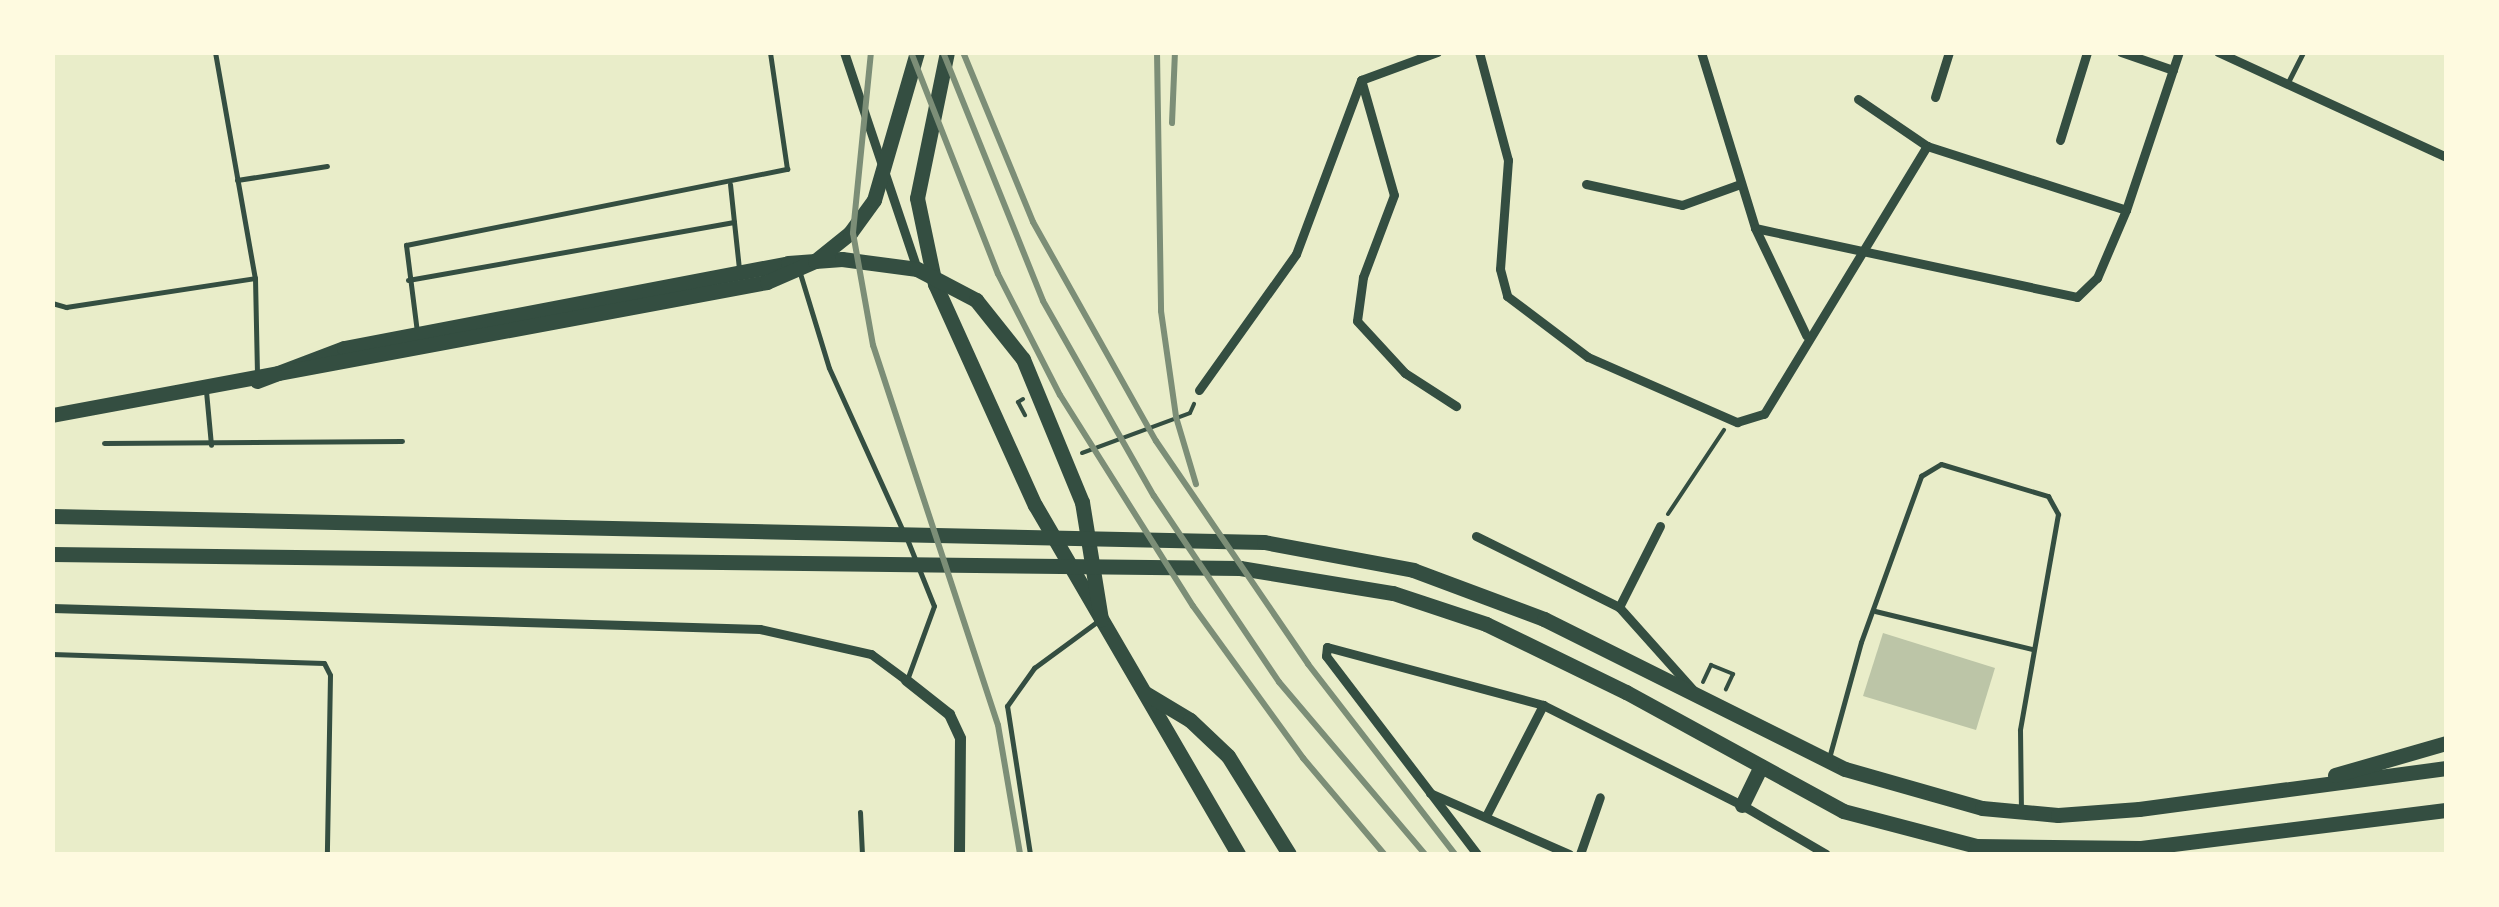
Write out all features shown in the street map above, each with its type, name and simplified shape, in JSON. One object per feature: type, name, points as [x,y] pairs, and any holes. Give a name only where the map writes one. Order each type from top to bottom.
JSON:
[{"type":"highway","points":[[52,416],[256,381],[767,282],[815,261],[850,233],[874,200],[917,52]]},
{"type":"highway","points":[[947,52],[920,164],[920,236],[974,375],[1035,505],[1238,854]]},
{"type":"highway","points":[[256,381],[300,360],[417,334],[796,262],[858,260],[917,269],[976,300],[1023,359],[1082,502],[1101,619]]},
{"type":"highway","points":[[52,516],[1225,538],[1413,570],[1544,619],[1828,761],[1917,795],[2021,812],[2139,810],[2446,768]]},
{"type":"highway","points":[[52,554],[1188,564],[1393,593],[1486,624],[1843,812],[1976,846],[2140,848],[2446,810]]},
{"type":"highway","points":[[1146,693],[1190,720],[1228,756],[1290,854]]},
{"type":"highway","points":[[2286,790],[2446,743]]},
{"type":"highway","points":[[1742,804],[1762,766]]},
{"type":"street","points":[[844,52],[917,269]]},
{"type":"street","points":[[1199,390],[1296,254],[1361,80],[1437,52]]},
{"type":"street","points":[[1479,52],[1509,170],[1500,269],[1507,296],[1588,358],[1738,421],[1764,414],[1806,335],[1926,146]]},
{"type":"street","points":[[1701,52],[1756,228],[1806,335]]},
{"type":"street","points":[[1935,97],[1949,52]]},
{"type":"street","points":[[2060,140],[2087,52]]},
{"type":"street","points":[[2121,52],[2173,70]]},
{"type":"street","points":[[1756,228],[2077,297],[2097,278],[2126,210],[2179,52]]},
{"type":"street","points":[[2218,52],[2446,157]]},
{"type":"street","points":[[1361,80],[1394,195],[1364,277],[1357,321],[1405,373],[1456,406]]},
{"type":"street","points":[[1858,99],[1926,146],[2126,210]]},
{"type":"street","points":[[1586,184],[1682,206],[1740,184]]},
{"type":"street","points":[[1619,607],[1660,526]]},
{"type":"street","points":[[1476,536],[1619,607],[1697,695]]},
{"type":"street","points":[[52,608],[760,629],[872,654],[948,714],[960,738],[959,854]]},
{"type":"street","points":[[1476,854],[1326,656],[1327,647],[1542,705],[1742,804],[1826,854]]},
{"type":"street","points":[[1486,816],[1542,705]]},
{"type":"street","points":[[1428,792],[1569,854]]},
{"type":"street","points":[[1580,854],[1600,797]]},
{"type":"lane","points":[[216,52],[255,278],[256,381]]},
{"type":"lane","points":[[417,334],[404,254],[416,241],[730,184],[787,169],[770,52]]},
{"type":"lane","points":[[2287,84],[2303,52]]},
{"type":"lane","points":[[238,180],[327,166]]},
{"type":"lane","points":[[730,184],[740,272]]},
{"type":"lane","points":[[408,280],[734,222]]},
{"type":"lane","points":[[796,262],[829,368],[933,596],[906,680]]},
{"type":"lane","points":[[52,303],[66,307],[255,278]]},
{"type":"lane","points":[[206,390],[211,445]]},
{"type":"lane","points":[[104,443],[402,441]]},
{"type":"lane","points":[[1828,761],[1921,476],[1942,464],[2048,496],[2054,504],[2020,730],[2021,812]]},
{"type":"lane","points":[[1875,611],[2032,649]]},
{"type":"lane","points":[[1030,854],[1006,706],[1034,668],[1101,619]]},
{"type":"lane","points":[[52,654],[324,664],[330,674],[327,854]]},
{"type":"lane","points":[[860,812],[862,854]]},
{"type":"path","points":[[1068,458],[1190,413]]},
{"type":"path","points":[[1660,526],[1738,421]]},
{"type":"path","points":[[1710,664],[1733,674]]},
{"type":"building","points":[[1883,633],[1995,668],[1976,730],[1863,696]]},
{"type":"railway","points":[[871,52],[853,233],[873,345],[998,725],[1020,854]]},
{"type":"railway","points":[[911,52],[998,274],[1060,395],[1193,606],[1303,758],[1384,854]]},
{"type":"railway","points":[[943,52],[1043,301],[1154,496],[1279,682],[1425,854]]},
{"type":"railway","points":[[963,52],[1033,222],[1156,441],[1308,664],[1455,854]]},
{"type":"railway","points":[[1157,52],[1161,311],[1176,417],[1196,484]]},
{"type":"railway","points":[[1172,123],[1175,52]]}]
